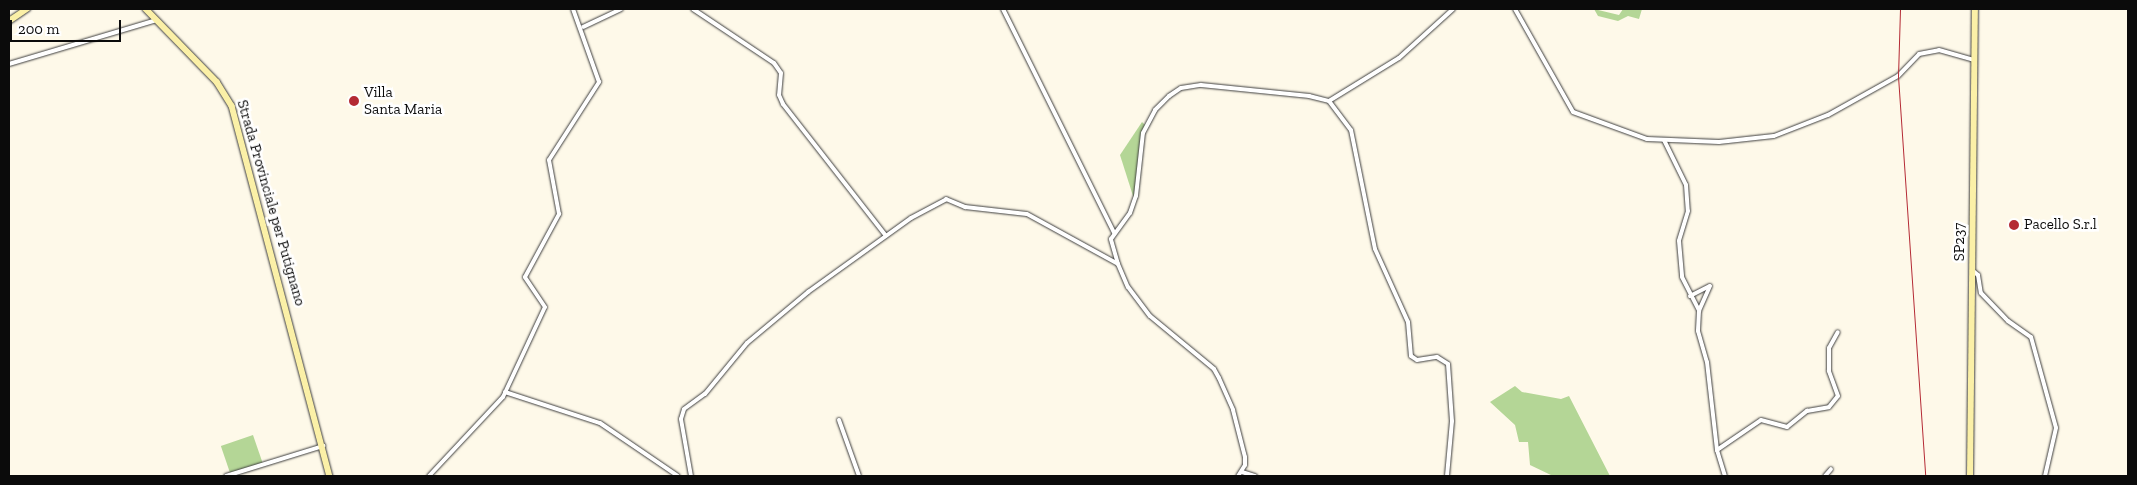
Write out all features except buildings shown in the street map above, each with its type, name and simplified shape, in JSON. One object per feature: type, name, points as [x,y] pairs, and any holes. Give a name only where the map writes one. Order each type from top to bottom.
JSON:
[{"type":"main road","points":[[9,21],[27,9]]},
{"type":"main road","name":"Strada Provinciale per Putignano","points":[[146,9],[217,82],[232,106],[330,476]]},
{"type":"main road","name":"SP237","points":[[1970,476],[1975,9]]},
{"type":"street","points":[[429,476],[505,392],[546,305],[525,278],[559,214],[550,160],[598,86],[582,27],[573,9]]},
{"type":"street","points":[[582,27],[621,9]]},
{"type":"street","points":[[693,9],[774,63],[781,73],[780,95],[783,104],[886,236]]},
{"type":"street","points":[[1003,9],[1114,233]]},
{"type":"street","points":[[1238,476],[1242,472],[1245,457],[1233,410],[1216,374],[1150,316],[1130,291],[1118,264],[1111,239],[1130,213],[1136,196],[1146,125],[1155,110],[1176,91],[1194,85],[1241,87],[1329,101],[1399,58],[1453,9]]},
{"type":"street","points":[[1515,9],[1573,112],[1647,139],[1719,142],[1774,136],[1828,116],[1898,76],[1919,54],[1939,50],[1975,60]]},
{"type":"street","points":[[9,64],[157,20]]},
{"type":"street","points":[[1329,101],[1351,130],[1375,249],[1408,322],[1411,356],[1417,360],[1437,357],[1448,364],[1452,420],[1447,476]]},
{"type":"street","points":[[1664,140],[1686,185],[1688,211],[1679,241],[1682,277],[1698,311]]},
{"type":"street","points":[[691,476],[682,412],[705,394],[725,365],[747,343],[826,278],[917,214],[950,199],[965,207],[1027,214],[1118,264]]},
{"type":"street","points":[[1972,270],[1978,276],[1981,293],[2031,337],[2056,428],[2044,476]]},
{"type":"street","points":[[1690,296],[1710,286],[1698,311],[1698,331],[1707,362],[1717,450],[1725,476]]},
{"type":"street","points":[[1717,450],[1761,420],[1787,427],[1807,412],[1829,407],[1838,396],[1828,371],[1829,348],[1838,332]]},
{"type":"street","points":[[505,392],[600,423],[678,476]]},
{"type":"street","points":[[839,420],[859,476]]},
{"type":"street","points":[[226,476],[323,446]]},
{"type":"street","points":[[1825,476],[1831,469]]},
{"type":"street","points":[[1242,472],[1255,476]]},
{"type":"green space","points":[[1594,9],[1619,15],[1623,9],[1642,9],[1639,19],[1628,16],[1618,21],[1598,16]]},
{"type":"green space","points":[[1142,122],[1146,126],[1134,199],[1120,155]]},
{"type":"green space","points":[[1515,386],[1522,392],[1561,399],[1569,396],[1610,476],[1553,476],[1530,465],[1528,442],[1519,442],[1515,425],[1490,402]]},
{"type":"green space","points":[[253,435],[263,464],[231,475],[221,446]]},
{"type":"railway","points":[[1900,9],[1898,76],[1925,476]]},
{"type":"place","name":"Villa Santa Maria","points":[[354,101]]},
{"type":"place","name":"Pacello S.r.l","points":[[2014,225]]}]
